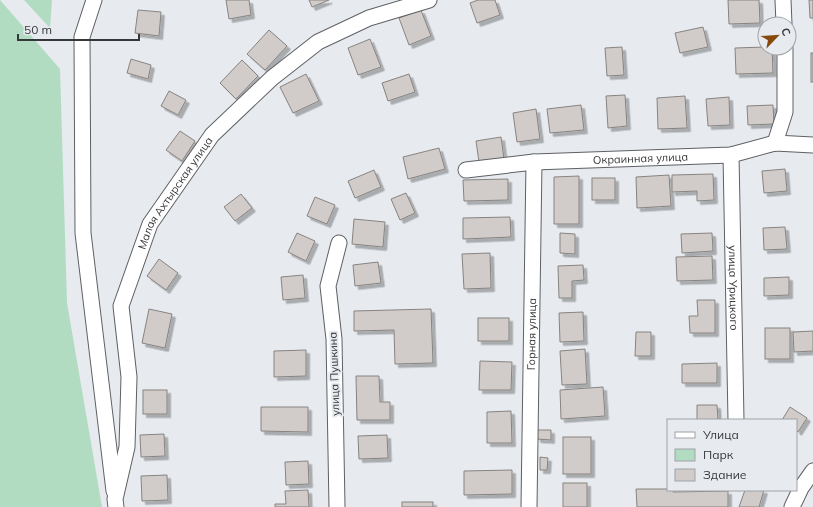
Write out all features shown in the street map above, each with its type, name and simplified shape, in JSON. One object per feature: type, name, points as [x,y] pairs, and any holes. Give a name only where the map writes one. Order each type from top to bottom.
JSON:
[{"type":"street","points":[[94,0],[82,38],[83,233],[116,503]]},
{"type":"street","name":"Малая Ахтырская улица","points":[[116,503],[127,447],[129,377],[121,306],[150,224],[212,135],[272,78],[318,42],[369,18],[429,0]]},
{"type":"street","points":[[783,0],[784,16]]},
{"type":"street","points":[[774,143],[785,112],[785,56]]},
{"type":"street","name":"Окраинная улица","points":[[466,170],[534,162],[731,155],[774,143],[813,145]]},
{"type":"street","name":"улица Урицкого","points":[[731,155],[736,419]]},
{"type":"street","name":"Горная улица","points":[[530,507],[534,162]]},
{"type":"street","name":"улица Пушкина","points":[[337,507],[334,339],[328,286],[339,243]]},
{"type":"street","points":[[792,507],[799,486],[813,471]]},
{"type":"green space","points":[[0,0],[60,69],[67,303],[102,507],[0,507]]},
{"type":"green space","points":[[24,0],[52,0],[50,28]]},
{"type":"building","points":[[226,0],[249,0],[251,15],[229,19]]},
{"type":"building","points":[[309,0],[329,0],[312,7]]},
{"type":"building","points":[[478,0],[495,0],[500,15],[477,23],[470,3]]},
{"type":"building","points":[[728,0],[759,0],[760,16],[757,16],[757,23],[729,24]]},
{"type":"building","points":[[809,0],[813,0],[813,18],[810,18]]},
{"type":"building","points":[[138,10],[161,12],[159,36],[135,33]]},
{"type":"building","points":[[421,10],[431,36],[409,45],[399,18]]},
{"type":"building","points":[[703,27],[708,47],[680,53],[675,33]]},
{"type":"building","points":[[269,30],[287,46],[265,70],[247,54]]},
{"type":"building","points":[[370,39],[381,67],[358,75],[348,48]]},
{"type":"building","points":[[622,47],[624,75],[607,76],[605,48]]},
{"type":"building","points":[[757,47],[757,56],[772,56],[773,73],[736,74],[735,48]]},
{"type":"building","points":[[811,53],[813,53],[813,82],[811,82]]},
{"type":"building","points":[[131,59],[151,65],[148,79],[127,73]]},
{"type":"building","points":[[242,60],[258,76],[236,99],[220,83]]},
{"type":"building","points":[[306,74],[319,101],[293,113],[280,87]]},
{"type":"building","points":[[409,74],[415,92],[388,101],[382,83]]},
{"type":"building","points":[[169,91],[186,100],[178,115],[161,106]]},
{"type":"building","points":[[625,95],[627,126],[608,128],[606,96]]},
{"type":"building","points":[[685,96],[687,128],[658,129],[657,98]]},
{"type":"building","points":[[729,97],[730,125],[708,126],[706,99]]},
{"type":"building","points":[[581,105],[584,130],[550,133],[547,109]]},
{"type":"building","points":[[773,105],[774,124],[748,125],[747,106]]},
{"type":"building","points":[[536,109],[540,139],[517,142],[513,113]]},
{"type":"building","points":[[180,131],[195,141],[182,161],[166,150]]},
{"type":"building","points":[[501,137],[504,159],[479,162],[476,141]]},
{"type":"building","points":[[439,148],[445,169],[408,179],[403,157]]},
{"type":"building","points":[[785,169],[787,191],[764,193],[762,171]]},
{"type":"building","points":[[374,170],[381,187],[355,198],[348,181]]},
{"type":"building","points":[[713,174],[714,200],[697,201],[697,191],[672,192],[672,175]]},
{"type":"building","points":[[669,175],[671,206],[637,208],[636,177]]},
{"type":"building","points":[[579,176],[579,224],[554,224],[554,177]]},
{"type":"building","points":[[592,178],[615,178],[615,200],[592,200]]},
{"type":"building","points":[[508,179],[508,200],[464,201],[463,180]]},
{"type":"building","points":[[406,193],[415,213],[400,220],[391,199]]},
{"type":"building","points":[[241,194],[252,208],[235,221],[224,207]]},
{"type":"building","points":[[315,197],[335,205],[327,224],[307,216]]},
{"type":"building","points":[[510,217],[511,237],[463,239],[463,218]]},
{"type":"building","points":[[354,219],[385,222],[383,247],[352,244]]},
{"type":"building","points":[[785,227],[787,249],[764,250],[763,228]]},
{"type":"building","points":[[297,233],[315,241],[306,261],[288,252]]},
{"type":"building","points":[[560,233],[575,234],[575,254],[560,253]]},
{"type":"building","points":[[712,233],[713,251],[682,253],[681,234]]},
{"type":"building","points":[[490,253],[491,288],[464,289],[462,254]]},
{"type":"building","points":[[712,256],[713,280],[677,281],[676,257]]},
{"type":"building","points":[[159,259],[178,273],[166,290],[147,276]]},
{"type":"building","points":[[378,262],[381,283],[355,286],[353,265]]},
{"type":"building","points":[[583,265],[584,280],[572,281],[572,298],[559,298],[558,266]]},
{"type":"building","points":[[303,275],[305,298],[283,300],[281,277]]},
{"type":"building","points":[[789,277],[789,295],[764,296],[764,278]]},
{"type":"building","points":[[697,300],[715,300],[715,333],[690,333],[689,316],[698,316]]},
{"type":"building","points":[[149,309],[172,314],[165,348],[142,343]]},
{"type":"building","points":[[431,309],[433,363],[395,364],[394,330],[354,331],[354,311]]},
{"type":"building","points":[[583,312],[584,341],[560,342],[559,313]]},
{"type":"building","points":[[478,318],[509,318],[509,341],[478,341]]},
{"type":"building","points":[[765,328],[790,328],[790,359],[765,359]]},
{"type":"building","points":[[813,331],[813,351],[794,352],[793,332]]},
{"type":"building","points":[[636,332],[651,332],[651,356],[635,356]]},
{"type":"building","points":[[585,349],[587,384],[562,385],[560,351]]},
{"type":"building","points":[[306,350],[306,376],[274,377],[274,351]]},
{"type":"building","points":[[480,361],[512,362],[511,390],[479,390]]},
{"type":"building","points":[[717,363],[717,383],[682,383],[682,364]]},
{"type":"building","points":[[356,376],[379,376],[380,402],[390,402],[390,420],[357,420]]},
{"type":"building","points":[[603,387],[605,416],[561,419],[560,390]]},
{"type":"building","points":[[143,390],[167,390],[167,414],[143,414]]},
{"type":"building","points":[[697,405],[717,405],[718,419],[697,419]]},
{"type":"building","points":[[261,407],[308,407],[308,432],[261,431]]},
{"type":"building","points":[[790,407],[807,418],[798,432],[797,419],[783,419]]},
{"type":"building","points":[[511,411],[512,443],[487,443],[487,412]]},
{"type":"building","points":[[537,430],[551,430],[551,440],[537,439]]},
{"type":"building","points":[[164,434],[165,456],[141,457],[140,435]]},
{"type":"building","points":[[387,435],[388,458],[359,459],[358,436]]},
{"type":"building","points":[[563,437],[591,437],[591,474],[563,474]]},
{"type":"building","points":[[540,457],[548,458],[547,470],[540,470]]},
{"type":"building","points":[[308,461],[309,484],[286,485],[285,462]]},
{"type":"building","points":[[512,470],[512,494],[464,495],[464,471]]},
{"type":"building","points":[[167,475],[168,500],[142,501],[141,476]]},
{"type":"building","points":[[563,483],[587,483],[587,507],[563,507]]},
{"type":"building","points":[[636,489],[667,489],[667,491],[673,492],[728,491],[728,507],[637,507]]},
{"type":"building","points":[[308,490],[309,507],[275,507],[275,504],[286,504],[285,491]]},
{"type":"building","points":[[745,491],[764,491],[759,507],[739,507]]},
{"type":"building","points":[[402,502],[433,502],[433,507],[402,507]]}]
